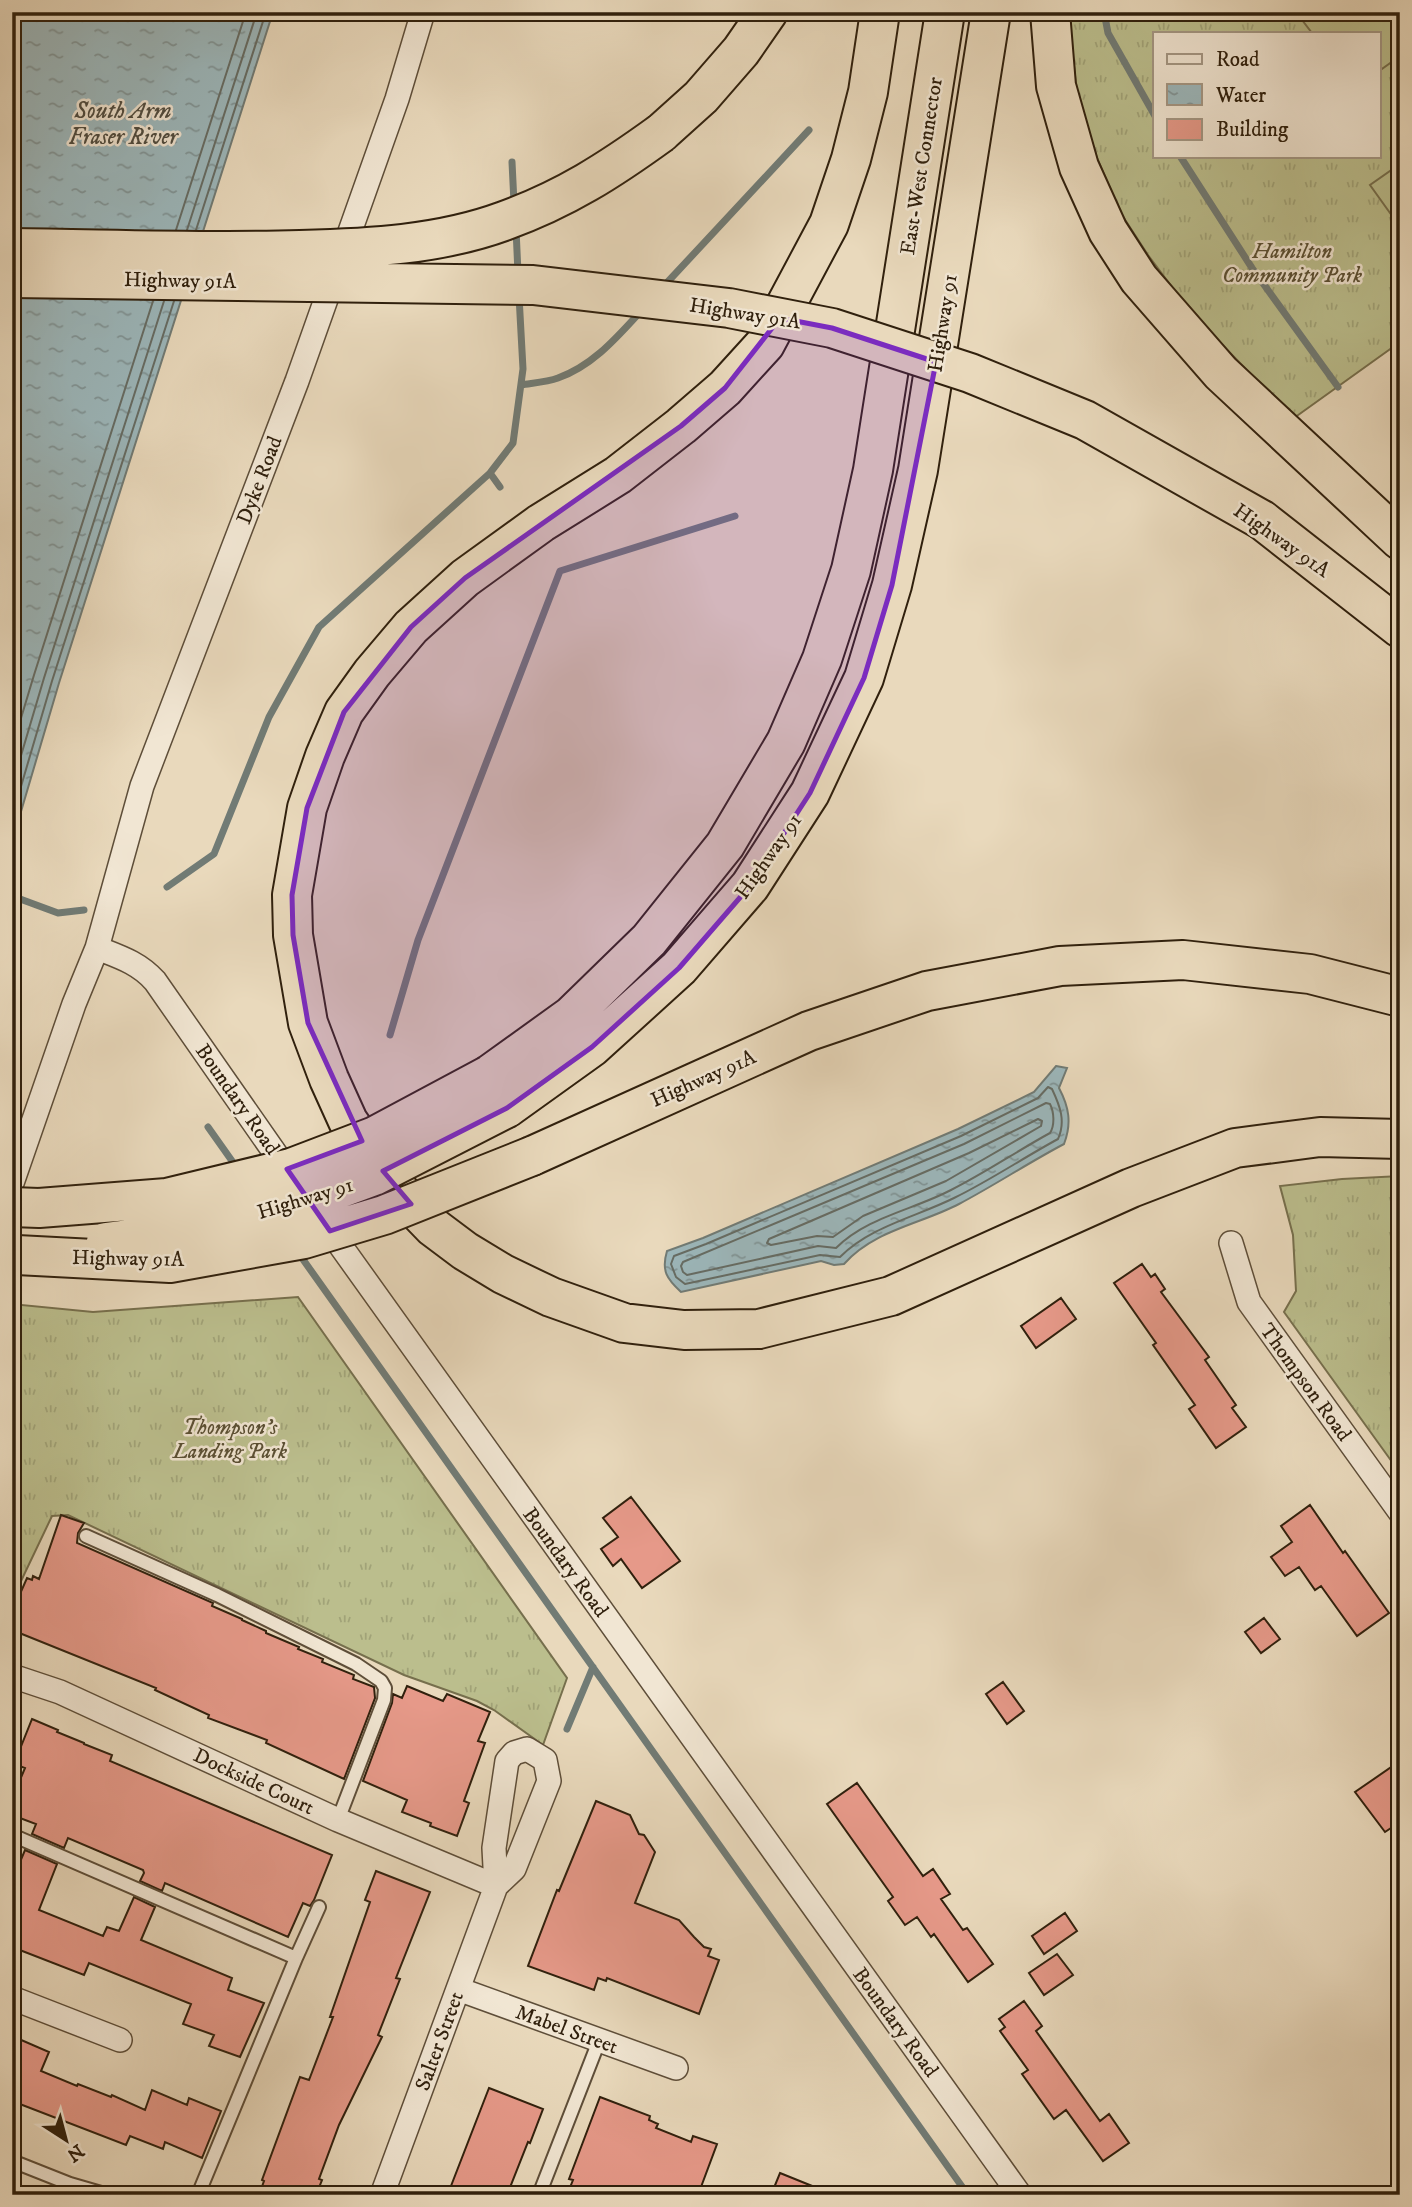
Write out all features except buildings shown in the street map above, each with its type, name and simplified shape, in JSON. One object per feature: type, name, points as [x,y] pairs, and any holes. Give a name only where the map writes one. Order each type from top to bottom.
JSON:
[{"type":"highway","points":[[12,248],[285,250],[397,245],[446,237],[502,222],[559,199],[609,171],[661,133],[701,97],[741,51],[768,12]]},
{"type":"highway","points":[[880,12],[868,92],[851,159],[833,211],[795,291],[765,344],[725,388],[671,435],[618,475],[541,523],[465,578],[411,627],[372,673],[344,712],[307,808],[292,895],[293,935],[308,1023],[348,1121],[405,1198],[433,1227],[466,1251],[503,1274],[551,1297],[624,1322],[684,1330],[759,1329],[891,1296],[1131,1188],[1235,1149],[1320,1137],[1400,1139]]},
{"type":"highway","name":"East-West Connector","points":[[897,320],[944,12]]},
{"type":"highway","name":"Highway 91","points":[[15,1255],[167,1234],[293,1206],[374,1176],[507,1108],[592,1047],[669,977],[750,886],[810,793],[864,678],[892,585],[918,470],[991,12]]},
{"type":"highway","points":[[1050,12],[1056,86],[1079,167],[1108,231],[1139,279],[1221,373],[1400,540]]},
{"type":"highway","name":"Highway 91A","points":[[12,278],[533,285],[729,309],[832,328],[970,373],[1085,420],[1262,520],[1400,628]]},
{"type":"highway","name":"Highway 91","points":[[12,1208],[167,1198],[291,1168],[375,1136],[489,1075],[570,1016],[649,940],[725,845],[786,742],[822,660],[851,570],[873,470],[897,320]]},
{"type":"highway","name":"Highway 91A","points":[[15,1255],[170,1263],[304,1239],[384,1215],[533,1156],[809,1031],[927,991],[1060,966],[1183,960],[1310,974],[1400,997]]},
{"type":"street","name":"Dyke Road","points":[[12,1183],[74,1004],[97,948],[142,786],[297,381],[397,99],[423,12]]},
{"type":"street","name":"Boundary Road","points":[[97,948],[130,960],[156,981],[367,1285],[1020,2195]]},
{"type":"street","name":"Thompson Road","points":[[1231,1244],[1249,1302],[1400,1512]]},
{"type":"street","name":"Dockside Court","points":[[12,1676],[60,1692],[338,1820],[496,1886]]},
{"type":"street","name":"Salter Street","points":[[382,2195],[496,1886],[494,1848],[507,1761],[514,1754],[527,1749],[544,1760],[549,1781],[514,1870],[496,1886]]},
{"type":"street","name":"Mabel Street","points":[[458,1989],[676,2068]]},
{"type":"street","points":[[12,1997],[120,2039]]},
{"type":"lane","points":[[86,1536],[356,1664],[381,1681],[385,1688],[384,1700],[338,1820]]},
{"type":"lane","points":[[12,1835],[296,1958]]},
{"type":"lane","points":[[198,2195],[319,1906]]},
{"type":"lane","points":[[539,2195],[599,2041]]},
{"type":"lane","points":[[12,2161],[108,2195]]},
{"type":"highlighted area","points":[[780,318],[832,328],[936,362],[892,585],[864,678],[810,793],[750,886],[679,968],[592,1047],[507,1108],[383,1171],[411,1204],[330,1231],[287,1169],[362,1141],[308,1023],[293,935],[292,895],[307,808],[344,712],[411,627],[465,578],[681,426],[725,388]]},
{"type":"green space","name":"Hamilton Community Park","points":[[1068,12],[1400,12],[1400,342],[1294,418],[1193,315],[1120,212],[1097,158],[1077,93]]},
{"type":"green space","points":[[1296,12],[1400,12],[1400,56],[1380,70],[1380,32],[1311,32]]},
{"type":"green space","points":[[1400,164],[1400,227],[1370,185]]},
{"type":"green space","points":[[1400,1176],[1400,1473],[1284,1312],[1296,1291],[1293,1235],[1280,1186]]},
{"type":"green space","name":"Thompson's Landing Park","points":[[298,1297],[567,1678],[543,1745],[477,1701],[404,1675],[68,1515],[52,1516],[12,1600],[12,1304],[93,1312]]},
{"type":"water","name":"South Arm Fraser River","points":[[12,12],[273,12],[59,683],[12,842]]},
{"type":"water","points":[[1056,1066],[1067,1068],[1059,1088],[1068,1115],[1064,1144],[972,1197],[884,1235],[856,1252],[844,1264],[834,1265],[821,1261],[681,1292],[669,1279],[665,1269],[667,1251],[958,1129],[1034,1092]]},
{"type":"waterway","points":[[1104,12],[1108,33],[1153,112]]},
{"type":"waterway","points":[[662,288],[809,130]]},
{"type":"waterway","points":[[1181,158],[1252,268],[1338,387]]},
{"type":"waterway","points":[[512,162],[514,203]]},
{"type":"waterway","points":[[516,229],[518,273]]},
{"type":"waterway","points":[[167,887],[214,854],[269,717],[319,627],[490,473],[513,443],[523,369],[519,296]]},
{"type":"waterway","points":[[521,385],[554,379],[583,366],[604,349],[642,310]]},
{"type":"waterway","points":[[490,473],[500,487]]},
{"type":"waterway","points":[[390,1035],[418,940],[560,571],[735,516]]},
{"type":"waterway","points":[[12,896],[58,913],[84,910]]},
{"type":"waterway","points":[[208,1127],[237,1168]]},
{"type":"waterway","points":[[297,1251],[968,2195]]},
{"type":"waterway","points":[[567,1729],[593,1667]]}]
